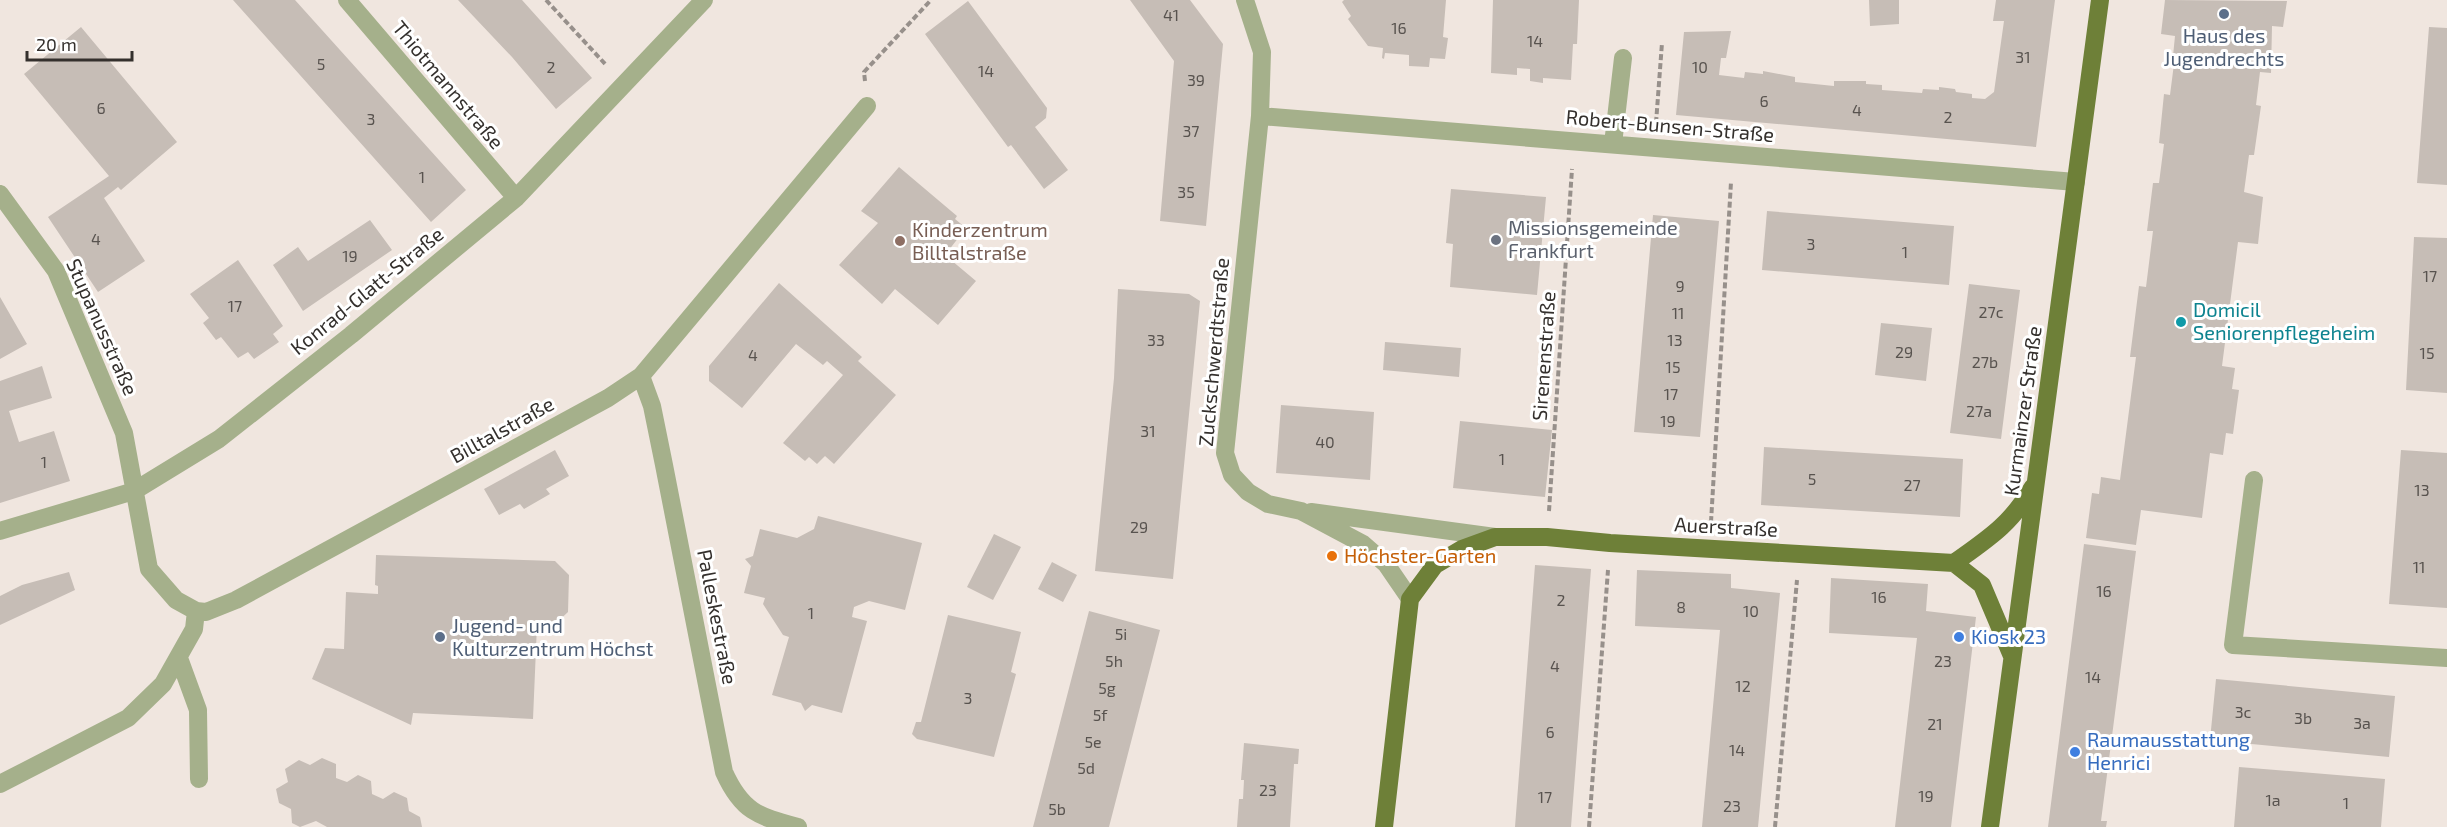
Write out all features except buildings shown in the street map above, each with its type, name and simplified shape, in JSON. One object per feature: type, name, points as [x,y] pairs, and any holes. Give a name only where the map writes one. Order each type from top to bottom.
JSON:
[{"type":"main road","name":"Kurmainzer Straße","points":[[1990,827],[2100,0]]},
{"type":"main road","points":[[2012,656],[1982,585],[1973,575],[1954,563],[2001,530],[2019,510],[2037,481]]},
{"type":"main road","name":"Auerstraße","points":[[1410,599],[1435,565],[1462,549],[1495,537],[1547,537],[1610,543],[1954,563]]},
{"type":"main road","points":[[1384,827],[1410,599]]},
{"type":"street","name":"Thiotmannstraße","points":[[347,0],[516,198]]},
{"type":"street","name":"Konrad-Glatt-Straße","points":[[0,531],[134,491],[219,439],[351,335],[516,198],[704,0]]},
{"type":"street","name":"Zuckschwerdtstraße","points":[[1245,0],[1262,52],[1260,116],[1225,453],[1232,475],[1248,492],[1268,504],[1301,510],[1363,544],[1386,564],[1410,599]]},
{"type":"street","points":[[1613,144],[1623,58]]},
{"type":"street","name":"Billtalstraße","points":[[196,611],[206,612],[236,600],[608,398],[641,376],[867,106]]},
{"type":"street","name":"Robert-Bunsen-Straße","points":[[1260,116],[2076,182]]},
{"type":"street","name":"Stupanusstraße","points":[[0,194],[56,271],[124,433],[134,491]]},
{"type":"street","name":"Palleskestraße","points":[[641,376],[652,406],[724,772],[733,791],[743,804],[758,816],[798,827]]},
{"type":"street","points":[[2254,480],[2234,645],[2447,658]]},
{"type":"street","points":[[0,784],[128,718],[163,684],[194,629],[196,611],[176,600],[149,570],[134,491]]},
{"type":"street","name":"Auerstraße","points":[[1301,510],[1495,537]]},
{"type":"street","points":[[179,658],[198,710],[199,779]]},
{"type":"path","points":[[546,0],[623,84]]},
{"type":"path","points":[[867,106],[864,72],[931,0]]},
{"type":"path","points":[[1654,147],[1662,43]]},
{"type":"path","name":"Sirenenstraße","points":[[1547,537],[1574,141]]},
{"type":"path","points":[[1709,549],[1733,154]]},
{"type":"path","points":[[1589,827],[1610,543]]},
{"type":"path","points":[[1775,827],[1799,554]]},
{"type":"place","name":"Haus des Jugendrechts","points":[[2224,14]]},
{"type":"place","name":"Missionsgemeinde Frankfurt","points":[[1496,240]]},
{"type":"place","name":"Kinderzentrum Billtalstraße","points":[[900,241]]},
{"type":"place","name":"Domicil Seniorenpflegeheim","points":[[2181,322]]},
{"type":"place","name":"Höchster-Garten","points":[[1332,556]]},
{"type":"place","name":"Jugend- und Kulturzentrum Höchst","points":[[440,637]]},
{"type":"place","name":"Kiosk 23","points":[[1959,637]]},
{"type":"place","name":"Raumausstattung Henrici","points":[[2075,752]]}]
